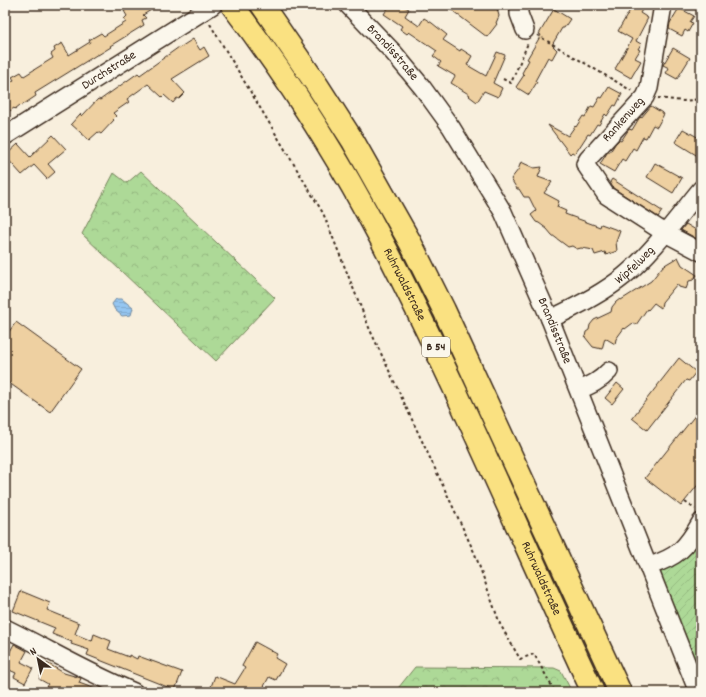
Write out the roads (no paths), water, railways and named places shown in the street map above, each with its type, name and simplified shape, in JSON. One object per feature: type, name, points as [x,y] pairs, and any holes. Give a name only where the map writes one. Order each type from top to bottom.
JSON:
[{"type":"highway","name":"Ruhrwaldstraße","points":[[232,5],[304,108],[351,185],[380,237],[447,370],[593,692]]},
{"type":"highway","name":"B 54","points":[[263,6],[353,141],[410,242],[444,310],[620,692]]},
{"type":"street","points":[[519,5],[519,14],[527,36]]},
{"type":"street","name":"Rankenweg","points":[[663,5],[649,88],[645,97],[585,164],[606,195],[665,233]]},
{"type":"street","name":"Brandisstraße","points":[[354,7],[422,87],[452,127],[503,212],[550,319],[579,390],[698,692]]},
{"type":"street","name":"Durchstraße","points":[[5,136],[208,8]]},
{"type":"street","name":"Wipfelweg","points":[[550,319],[570,310],[624,276],[665,233],[701,189]]},
{"type":"street","points":[[665,233],[701,252]]},
{"type":"street","points":[[579,390],[595,384],[609,371]]},
{"type":"street","points":[[649,566],[677,555],[685,547],[699,517]]},
{"type":"street","points":[[5,628],[35,642],[76,665],[134,692]]},
{"type":"water","points":[[116,299],[122,299],[133,308],[131,315],[122,316],[115,310],[112,304]]}]
